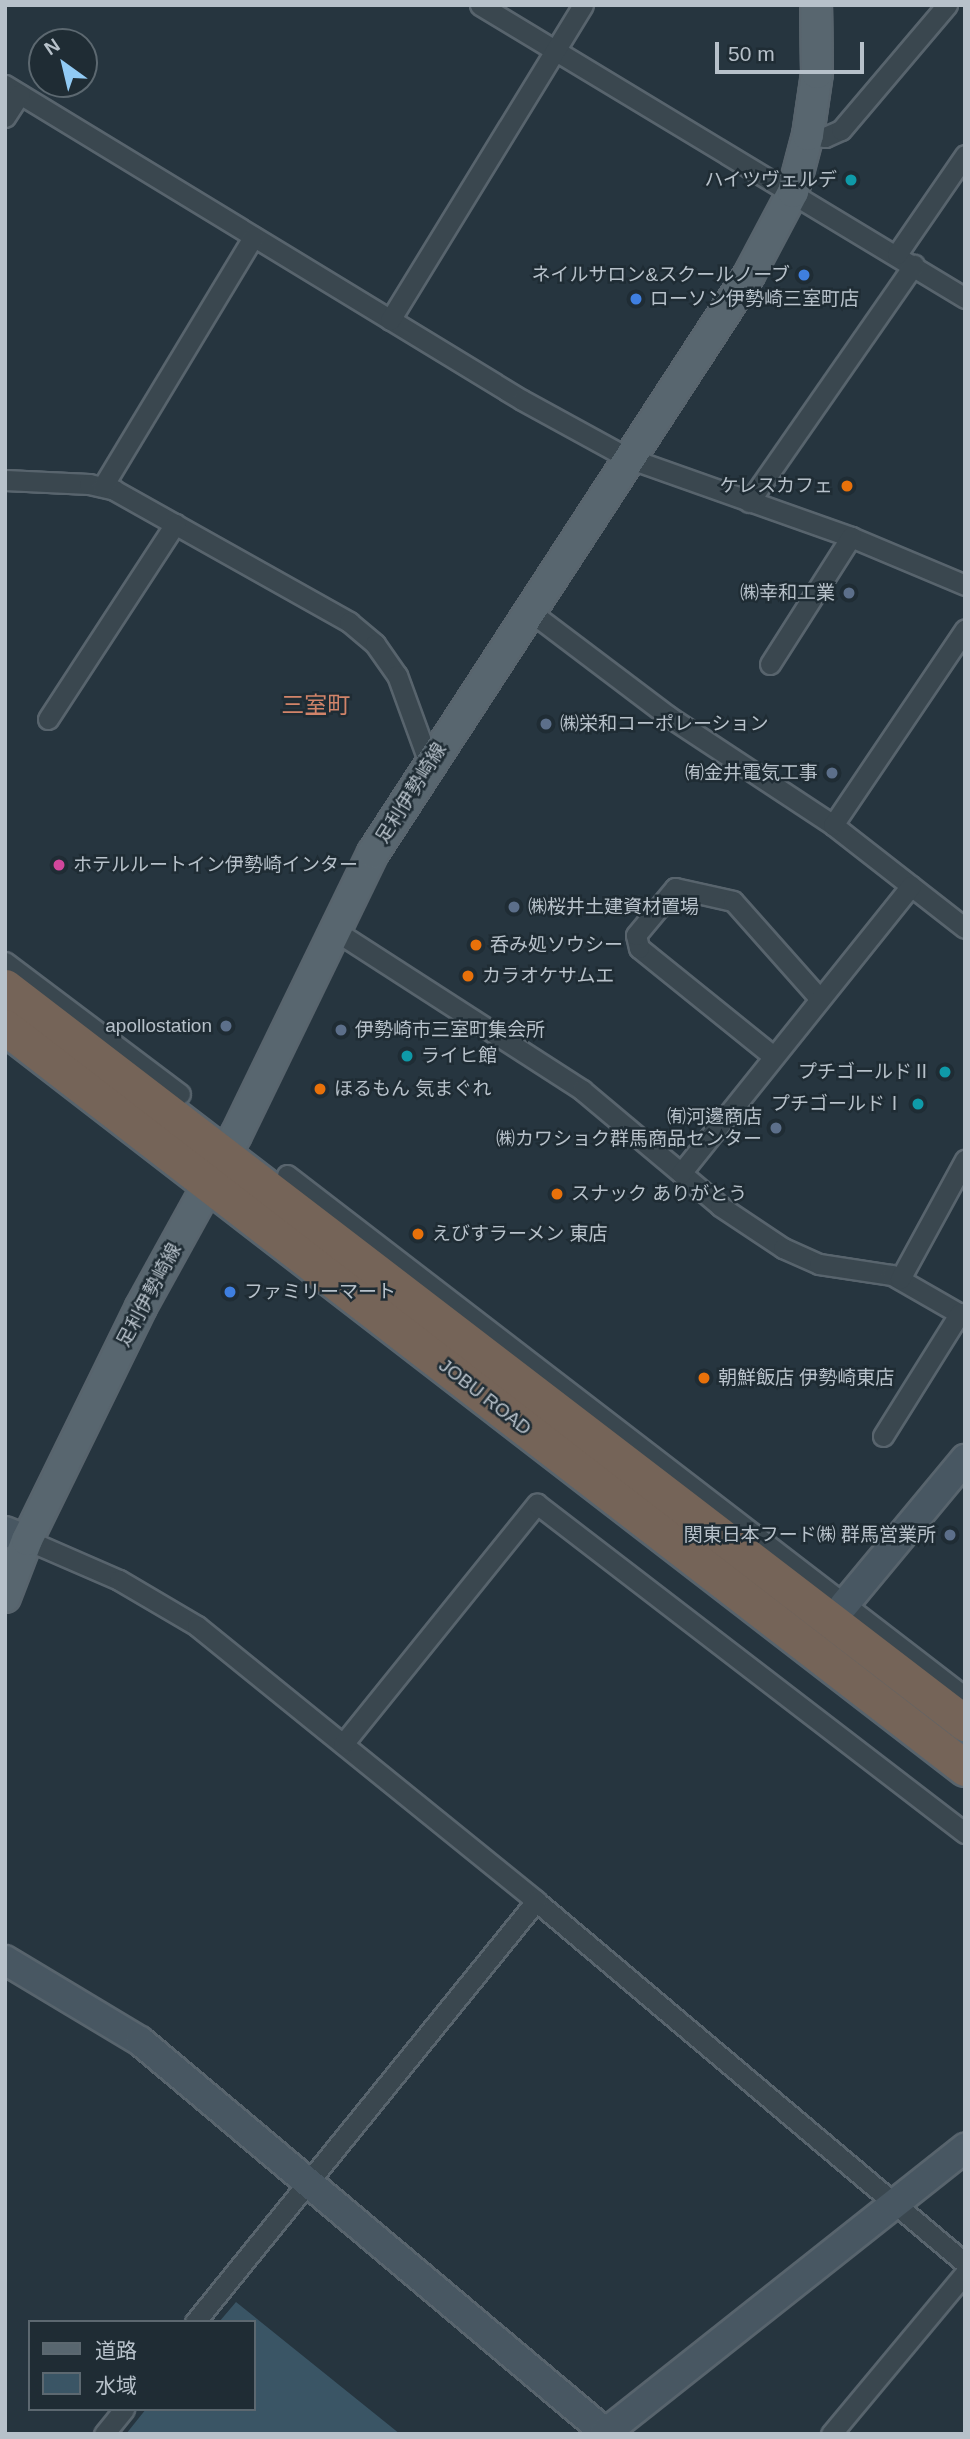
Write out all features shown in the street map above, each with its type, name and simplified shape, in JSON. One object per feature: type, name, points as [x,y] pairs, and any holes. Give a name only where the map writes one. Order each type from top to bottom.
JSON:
[{"type":"highway","name":"JOBU ROAD","points":[[16,982],[38,1012],[216,1169],[965,1768]]},
{"type":"highway","name":"JOBU ROAD","points":[[5,1027],[389,1283],[965,1723]]},
{"type":"main road","name":"足利伊勢崎線","points":[[5,1597],[16,1536],[216,1169],[337,932],[358,880],[429,763],[749,275],[793,192],[808,135],[817,73],[816,5]]},
{"type":"street","points":[[480,5],[897,254],[965,298]]},
{"type":"street","points":[[390,320],[583,5]]},
{"type":"street","points":[[808,135],[825,137],[841,130],[947,5]]},
{"type":"street","points":[[5,117],[13,89],[390,320],[628,458],[851,537],[965,585]]},
{"type":"street","points":[[897,254],[965,155]]},
{"type":"street","points":[[103,486],[253,237]]},
{"type":"street","points":[[750,502],[914,265]]},
{"type":"street","points":[[5,480],[103,486],[349,622],[375,644],[397,675],[429,763]]},
{"type":"street","points":[[48,719],[175,524]]},
{"type":"street","points":[[770,664],[851,537]]},
{"type":"street","points":[[528,610],[668,716],[833,825],[965,928]]},
{"type":"street","points":[[833,825],[965,629]]},
{"type":"street","points":[[681,1173],[911,886]]},
{"type":"street","points":[[773,1056],[639,948],[636,935],[675,888],[733,901],[819,998]]},
{"type":"street","points":[[337,932],[582,1090],[720,1206],[783,1248],[819,1264],[900,1279],[962,1315],[883,1436]]},
{"type":"street","points":[[5,961],[16,982],[180,1094]]},
{"type":"street","points":[[900,1279],[965,1160]]},
{"type":"street","points":[[287,1175],[965,1698]]},
{"type":"street","points":[[389,1283],[429,1284]]},
{"type":"street","points":[[844,1605],[965,1459]]},
{"type":"street","points":[[343,1744],[537,1504],[965,1833]]},
{"type":"street","points":[[16,1536],[166,1604],[536,1901],[965,2263]]},
{"type":"street","points":[[197,2320],[536,1901]]},
{"type":"street","points":[[5,1960],[140,2042],[606,2433],[965,2148]]},
{"type":"street","points":[[831,2434],[965,2273]]},
{"type":"street","points":[[104,2434],[122,2411]]},
{"type":"water","points":[[236,2302],[400,2434],[126,2434],[144,2411],[256,2411],[256,2320],[221,2320]]},
{"type":"place","name":"ハイツヴェルデ","points":[[851,180]]},
{"type":"place","name":"ネイルサロン&スクールノーブ","points":[[804,275]]},
{"type":"place","name":"ローソン伊勢崎三室町店","points":[[636,299]]},
{"type":"place","name":"ケレスカフェ","points":[[847,486]]},
{"type":"place","name":"㈱幸和工業","points":[[849,593]]},
{"type":"place","name":"㈱栄和コーポレーション","points":[[546,724]]},
{"type":"place","name":"㈲金井電気工事","points":[[832,773]]},
{"type":"place","name":"ホテルルートイン伊勢崎インター","points":[[59,865]]},
{"type":"place","name":"㈱桜井土建資材置場","points":[[514,907]]},
{"type":"place","name":"呑み処ソウシー","points":[[476,945]]},
{"type":"place","name":"カラオケサムエ","points":[[468,976]]},
{"type":"place","name":"apollostation","points":[[226,1026]]},
{"type":"place","name":"伊勢崎市三室町集会所","points":[[341,1030]]},
{"type":"place","name":"ライヒ館","points":[[407,1056]]},
{"type":"place","name":"プチゴールドⅡ","points":[[945,1072]]},
{"type":"place","name":"ほるもん 気まぐれ","points":[[320,1089]]},
{"type":"place","name":"プチゴールドⅠ","points":[[918,1104]]},
{"type":"place","name":"㈲河邊商店 ㈱カワショク群馬商品センター","points":[[776,1128]]},
{"type":"place","name":"スナック ありがとう","points":[[557,1194]]},
{"type":"place","name":"えびすラーメン 東店","points":[[418,1234]]},
{"type":"place","name":"ファミリーマート","points":[[230,1292]]},
{"type":"place","name":"朝鮮飯店 伊勢崎東店","points":[[704,1378]]},
{"type":"place","name":"関東日本フード㈱ 群馬営業所","points":[[950,1535]]},
{"type":"district","name":"三室町","points":[[316,705]]}]
